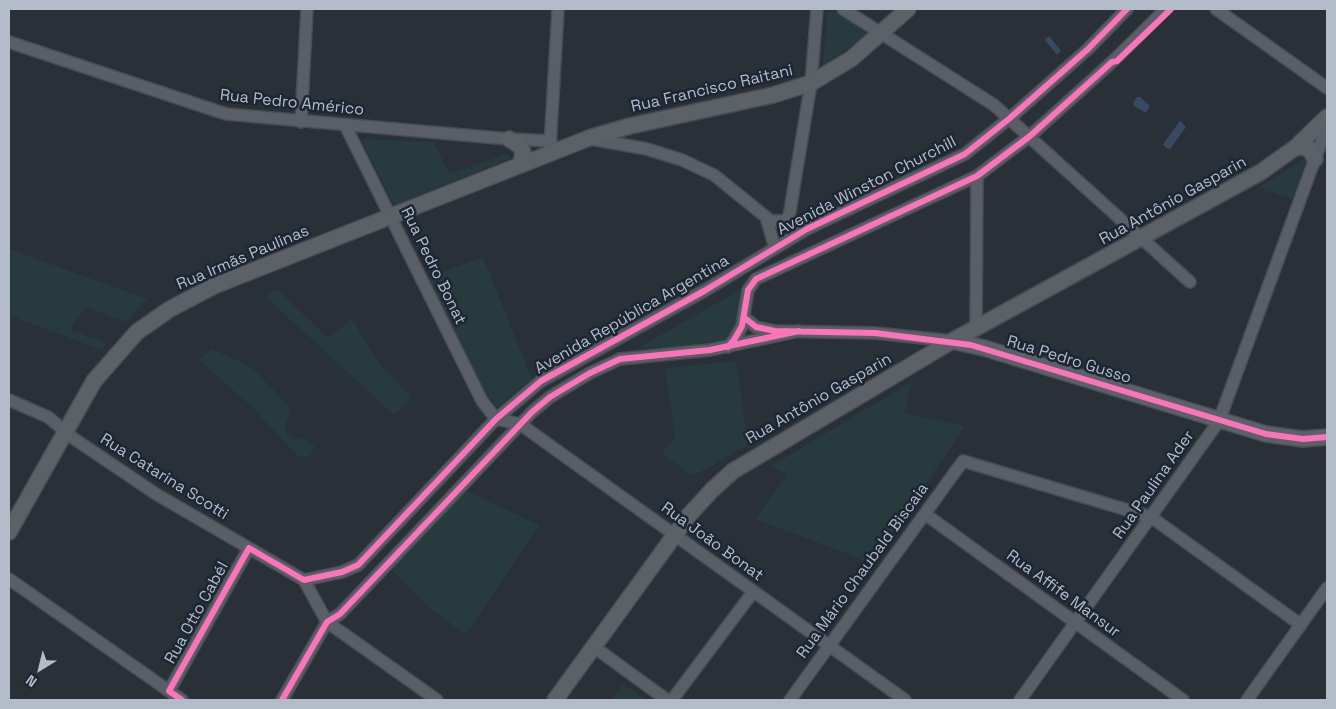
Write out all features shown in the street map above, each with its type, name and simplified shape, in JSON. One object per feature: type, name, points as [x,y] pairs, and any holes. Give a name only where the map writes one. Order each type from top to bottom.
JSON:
[{"type":"main road","name":"Rua Francisco Raitani","points":[[589,138],[637,124],[773,95],[811,83],[851,59],[908,9]]},
{"type":"main road","name":"Rua Antônio Gasparin","points":[[555,700],[674,535],[700,502],[733,471],[952,341],[1261,172],[1296,147],[1327,117]]},
{"type":"main road","name":"Rua Irmãs Paulinas","points":[[9,532],[94,381],[137,332],[153,320],[214,286],[589,138]]},
{"type":"main road","points":[[509,140],[516,142],[523,152],[521,165]]},
{"type":"main road","points":[[1296,147],[1309,148],[1315,159]]},
{"type":"main road","name":"Rua Pedro Gusso","points":[[952,341],[984,348],[1219,421],[1284,438],[1327,437]]},
{"type":"street","points":[[301,122],[306,9]]},
{"type":"street","points":[[544,156],[551,141],[558,9]]},
{"type":"street","points":[[807,229],[795,226],[789,218],[811,83],[817,9]]},
{"type":"street","points":[[843,9],[981,96],[1010,118],[1190,282]]},
{"type":"street","name":"Avenida Winston Churchill","points":[[775,248],[807,229],[965,154],[1010,118],[1088,49],[1127,9]]},
{"type":"street","name":"Avenida Winston Churchill","points":[[728,347],[738,335],[745,318],[748,290],[756,279],[977,176],[1030,136],[1112,62],[1166,9]]},
{"type":"street","points":[[1216,9],[1327,88]]},
{"type":"street","name":"Rua Pedro Américo","points":[[9,42],[207,109],[241,117],[509,140],[551,141]]},
{"type":"street","name":"Rua Pedro Bonat","points":[[345,126],[482,400],[496,419]]},
{"type":"street","name":"Rua Paulina Ader","points":[[1020,700],[1219,421],[1327,126]]},
{"type":"street","points":[[589,138],[647,149],[682,160],[714,175],[766,217],[777,222],[789,218]]},
{"type":"street","points":[[976,329],[975,200],[977,176]]},
{"type":"street","points":[[956,186],[967,189],[975,200]]},
{"type":"street","points":[[766,217],[775,248]]},
{"type":"street","name":"Avenida República Argentina","points":[[304,580],[342,572],[362,561],[496,419],[548,376],[711,288],[775,248]]},
{"type":"street","name":"Rua Pedro Gusso","points":[[745,318],[756,327],[776,331],[875,334],[952,341]]},
{"type":"street","name":"Rua Pedro Gusso","points":[[614,361],[728,347],[799,331]]},
{"type":"street","name":"Avenida República Argentina","points":[[282,700],[327,622],[340,614],[520,424],[550,396],[614,361]]},
{"type":"street","name":"Rua Catarina Scotti","points":[[9,400],[48,417],[149,489],[304,580]]},
{"type":"street","name":"Rua João Bonat","points":[[496,419],[520,424],[905,700]]},
{"type":"street","name":"Rua Mário Chaubald Biscaia","points":[[790,700],[962,462],[1151,517]]},
{"type":"street","name":"Rua Affife Mansur","points":[[925,514],[1183,700]]},
{"type":"street","points":[[1151,517],[1301,625]]},
{"type":"street","name":"Rua Otto Cabél","points":[[169,691],[249,548]]},
{"type":"street","points":[[9,579],[182,700]]},
{"type":"street","points":[[304,580],[327,622],[437,700]]},
{"type":"street","points":[[1247,700],[1327,588]]},
{"type":"street","points":[[672,700],[753,592]]},
{"type":"street","points":[[594,647],[667,700]]},
{"type":"green space","points":[[827,12],[836,12],[867,34],[823,66]]},
{"type":"green space","points":[[361,139],[434,142],[449,174],[506,154],[510,157],[394,205]]},
{"type":"green space","points":[[1308,157],[1292,199],[1258,188]]},
{"type":"green space","points":[[9,249],[147,299],[126,322],[86,307],[70,330],[107,343],[102,350],[9,315]]},
{"type":"green space","points":[[483,257],[532,379],[497,407],[486,394],[428,277]]},
{"type":"green space","points":[[277,289],[328,338],[352,319],[378,362],[412,397],[394,415],[265,296]]},
{"type":"green space","points":[[740,290],[735,328],[725,340],[718,344],[636,349]]},
{"type":"green space","points":[[212,349],[251,367],[291,408],[284,430],[292,439],[304,438],[315,447],[309,457],[298,456],[250,405],[198,359]]},
{"type":"green space","points":[[736,361],[748,445],[693,476],[662,454],[675,437],[665,368]]},
{"type":"green space","points":[[912,381],[904,413],[965,426],[872,563],[755,519],[788,474],[770,467]]},
{"type":"green space","points":[[465,490],[539,525],[466,634],[433,611],[390,568]]},
{"type":"green space","points":[[623,684],[648,700],[611,700]]},
{"type":"water","points":[[1049,36],[1061,51],[1057,55],[1045,40]]},
{"type":"water","points":[[1137,97],[1140,97],[1150,106],[1146,113],[1134,106],[1133,103]]},
{"type":"water","points":[[1180,121],[1186,127],[1170,149],[1166,148],[1163,144]]},
{"type":"cycle path","points":[[182,700],[169,691],[249,548],[304,580],[342,572],[358,565],[496,419],[541,381],[704,291],[807,229],[965,154],[1010,118],[1088,49],[1127,9]]},
{"type":"cycle path","points":[[728,347],[742,326],[748,290],[756,279],[977,176],[1030,136],[1112,62],[1117,61],[1171,9]]},
{"type":"cycle path","points":[[745,318],[756,327],[775,331],[875,333],[971,345],[1266,434],[1303,439],[1327,437]]},
{"type":"cycle path","points":[[282,700],[327,622],[340,614],[532,412],[550,397],[590,373],[620,359],[710,350],[799,331]]}]
